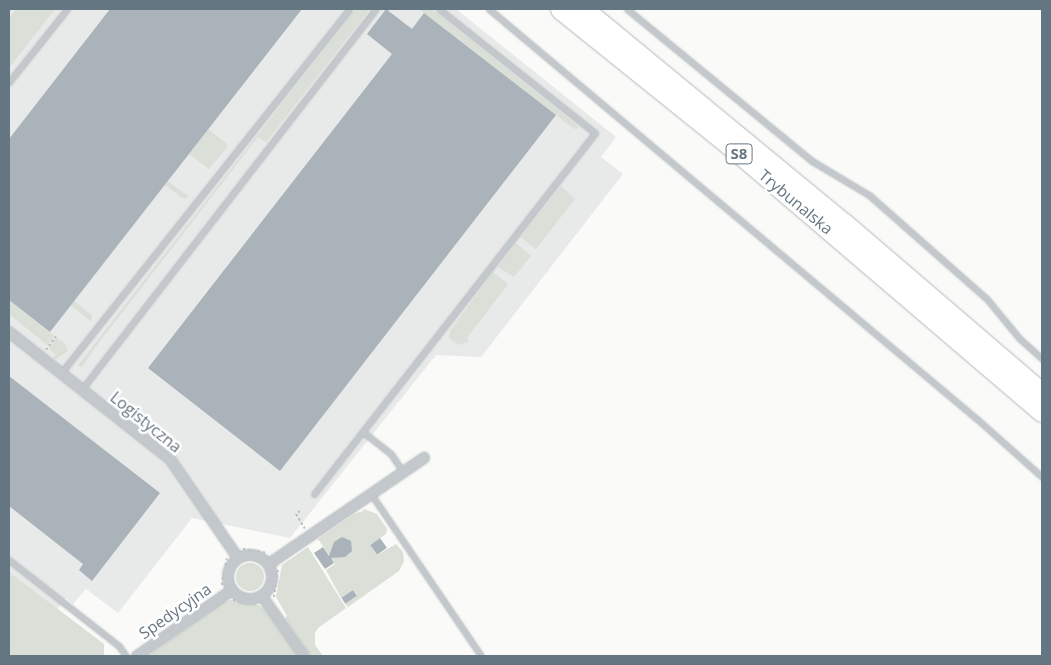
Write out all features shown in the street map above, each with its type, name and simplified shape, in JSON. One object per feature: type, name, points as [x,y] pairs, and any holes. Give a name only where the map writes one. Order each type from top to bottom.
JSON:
[{"type":"highway","name":"Trybunalska","points":[[560,9],[728,145],[1042,412]]},
{"type":"highway","name":"Trybunalska","points":[[584,9],[844,223],[1042,393]]},
{"type":"street","name":"Logistyczna","points":[[9,332],[170,459],[238,558]]},
{"type":"street","points":[[274,566],[264,559],[251,554],[238,558],[229,569],[228,576],[232,590],[236,594],[249,599],[262,596],[272,582],[274,566],[371,494],[424,458]]},
{"type":"street","name":"Spedycyjna","points":[[136,656],[232,590]]},
{"type":"street","points":[[262,596],[304,656]]},
{"type":"lane","points":[[9,82],[67,9]]},
{"type":"lane","points":[[61,373],[348,9]]},
{"type":"lane","points":[[82,389],[376,9]]},
{"type":"lane","points":[[314,494],[595,132],[439,9]]},
{"type":"lane","points":[[489,9],[977,419],[1042,477]]},
{"type":"lane","points":[[627,9],[812,161],[869,195],[987,299],[1019,338],[1042,359]]},
{"type":"lane","points":[[363,432],[391,454],[403,472]]},
{"type":"lane","points":[[371,494],[481,656]]},
{"type":"lane","points":[[9,560],[119,646],[126,656]]},
{"type":"path","points":[[300,511],[296,514],[304,526],[304,531]]},
{"type":"path","points":[[262,607],[235,600],[226,601],[217,607],[210,596],[219,590],[222,583],[227,559],[221,544],[226,540],[231,537],[237,546],[243,549],[271,553]]},
{"type":"path","points":[[274,566],[274,594],[282,613],[277,617]]},
{"type":"shaded area","points":[[9,9],[456,9],[616,137],[601,157],[623,174],[481,357],[436,355],[290,538],[192,518],[118,613],[86,589],[73,604],[66,598],[56,611],[9,574]]},
{"type":"shaded area","points":[[16,9],[55,9],[9,68],[9,18]]},
{"type":"shaded area","points":[[356,9],[370,9],[266,142],[258,137],[82,367],[80,367],[78,365]]},
{"type":"shaded area","points":[[419,9],[432,9],[578,126],[578,128],[574,129]]},
{"type":"shaded area","points":[[208,129],[226,143],[227,147],[209,169],[189,154]]},
{"type":"shaded area","points":[[168,181],[188,196],[188,198],[182,198],[165,185]]},
{"type":"shaded area","points":[[561,186],[575,199],[536,249],[521,237]]},
{"type":"shaded area","points":[[516,243],[531,256],[514,277],[498,267]]},
{"type":"shaded area","points":[[493,272],[508,284],[467,338],[469,341],[459,345],[449,338],[450,331]]},
{"type":"shaded area","points":[[9,300],[54,336],[47,345],[9,314]]},
{"type":"shaded area","points":[[74,301],[92,315],[91,322],[71,305]]},
{"type":"shaded area","points":[[56,337],[65,344],[68,351],[53,359],[55,355],[49,348]]},
{"type":"shaded area","points":[[364,509],[377,514],[387,529],[386,534],[370,545],[377,555],[396,544],[403,552],[404,561],[399,571],[348,607],[345,604],[357,595],[353,590],[341,598],[326,570],[335,564],[318,539]]},
{"type":"shaded area","points":[[308,547],[346,608],[318,628],[315,633],[315,645],[323,656],[311,656],[285,618],[287,616],[276,597],[282,565]]},
{"type":"shaded area","points":[[250,563],[260,567],[264,577],[260,587],[250,591],[240,587],[236,577],[240,567]]},
{"type":"shaded area","points":[[9,572],[104,644],[104,656],[9,656]]},
{"type":"shaded area","points":[[231,600],[258,605],[264,609],[297,656],[148,656],[224,602]]},
{"type":"building","points":[[110,9],[302,9],[50,332],[9,300],[9,139]]},
{"type":"building","points":[[386,9],[412,29],[424,13],[556,115],[280,471],[148,368],[392,54],[367,34]]},
{"type":"building","points":[[9,376],[160,493],[92,581],[79,570],[83,564],[9,506]]},
{"type":"building","points":[[342,537],[351,541],[352,551],[345,557],[331,558],[334,563],[325,569],[314,553],[323,547],[329,556],[334,542]]},
{"type":"building","points":[[380,538],[387,548],[377,555],[370,545]]},
{"type":"building","points":[[353,590],[357,596],[345,604],[341,598]]}]
